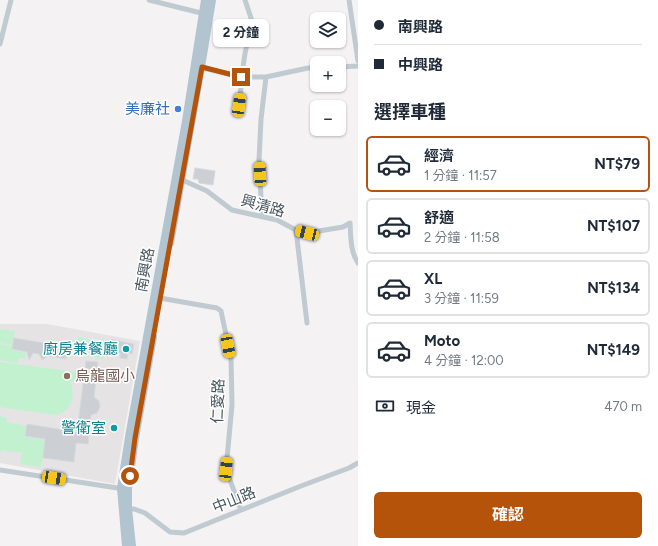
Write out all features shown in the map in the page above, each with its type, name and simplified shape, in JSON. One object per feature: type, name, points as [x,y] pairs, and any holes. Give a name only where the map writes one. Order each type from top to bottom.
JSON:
[{"type":"main road","name":"南興路","points":[[126,546],[124,489],[135,438],[157,297],[198,66],[206,14],[205,0]]},
{"type":"main road","name":"南興路","points":[[206,14],[212,0]]},
{"type":"main road","name":"南興路","points":[[125,509],[132,546]]},
{"type":"street","points":[[0,44],[11,0]]},
{"type":"street","points":[[150,0],[206,14]]},
{"type":"street","points":[[239,105],[242,82],[241,77],[247,39],[253,24],[245,0]]},
{"type":"street","points":[[349,0],[358,61]]},
{"type":"street","points":[[198,66],[241,77],[266,77],[310,68]]},
{"type":"street","points":[[346,67],[358,66]]},
{"type":"street","points":[[262,217],[259,160],[261,119],[266,77]]},
{"type":"street","name":"興清路","points":[[178,178],[207,190],[232,210],[277,220],[296,230],[307,233],[343,226],[350,223],[351,247],[354,258],[358,263]]},
{"type":"street","points":[[296,230],[307,323]]},
{"type":"street","name":"仁愛路","points":[[157,297],[217,308],[221,311],[231,358],[232,405],[226,469],[242,510]]},
{"type":"street","name":"中山路","points":[[125,509],[134,508],[146,513],[170,532],[184,533],[349,468],[358,463]]},
{"type":"street","points":[[0,470],[124,489]]},
{"type":"shaded area","name":"烏龍國小","points":[[0,324],[47,324],[140,341],[115,484],[0,463]]},
{"type":"green space","points":[[0,329],[15,331],[12,345],[0,343]]},
{"type":"green space","points":[[78,337],[90,339],[88,357],[75,355]]},
{"type":"green space","points":[[93,340],[105,342],[102,359],[91,357]]},
{"type":"green space","points":[[0,344],[12,346],[12,350],[26,353],[25,359],[19,358],[17,363],[0,360]]},
{"type":"green space","points":[[0,362],[84,373],[82,383],[70,381],[73,392],[69,407],[61,414],[55,415],[0,407]]},
{"type":"green space","points":[[0,416],[7,418],[6,422],[26,426],[24,437],[45,440],[41,467],[20,464],[23,446],[21,453],[1,450],[0,456]]},
{"type":"building","points":[[195,168],[215,171],[213,185],[199,183],[198,179],[193,179]]},
{"type":"building","points":[[14,338],[68,347],[66,359],[48,356],[42,360],[39,354],[33,353],[29,360],[27,352],[12,349]]},
{"type":"building","name":"廚房兼餐廳","points":[[110,339],[134,344],[132,354],[128,353],[127,359],[120,358],[120,353],[108,350]]},
{"type":"building","points":[[86,361],[98,362],[94,397],[99,401],[100,407],[97,413],[91,415],[88,444],[76,443],[74,462],[43,458],[45,439],[25,436],[27,424],[77,432]]},
{"type":"place","name":"美廉社","points":[[178,109]]},
{"type":"place","name":"廚房兼餐廳","points":[[126,349]]},
{"type":"place","name":"烏龍國小","points":[[67,376]]},
{"type":"place","name":"警衛室","points":[[114,428]]},
{"type":"route","points":[[130,476],[135,438],[202,67],[241,77]]}]
